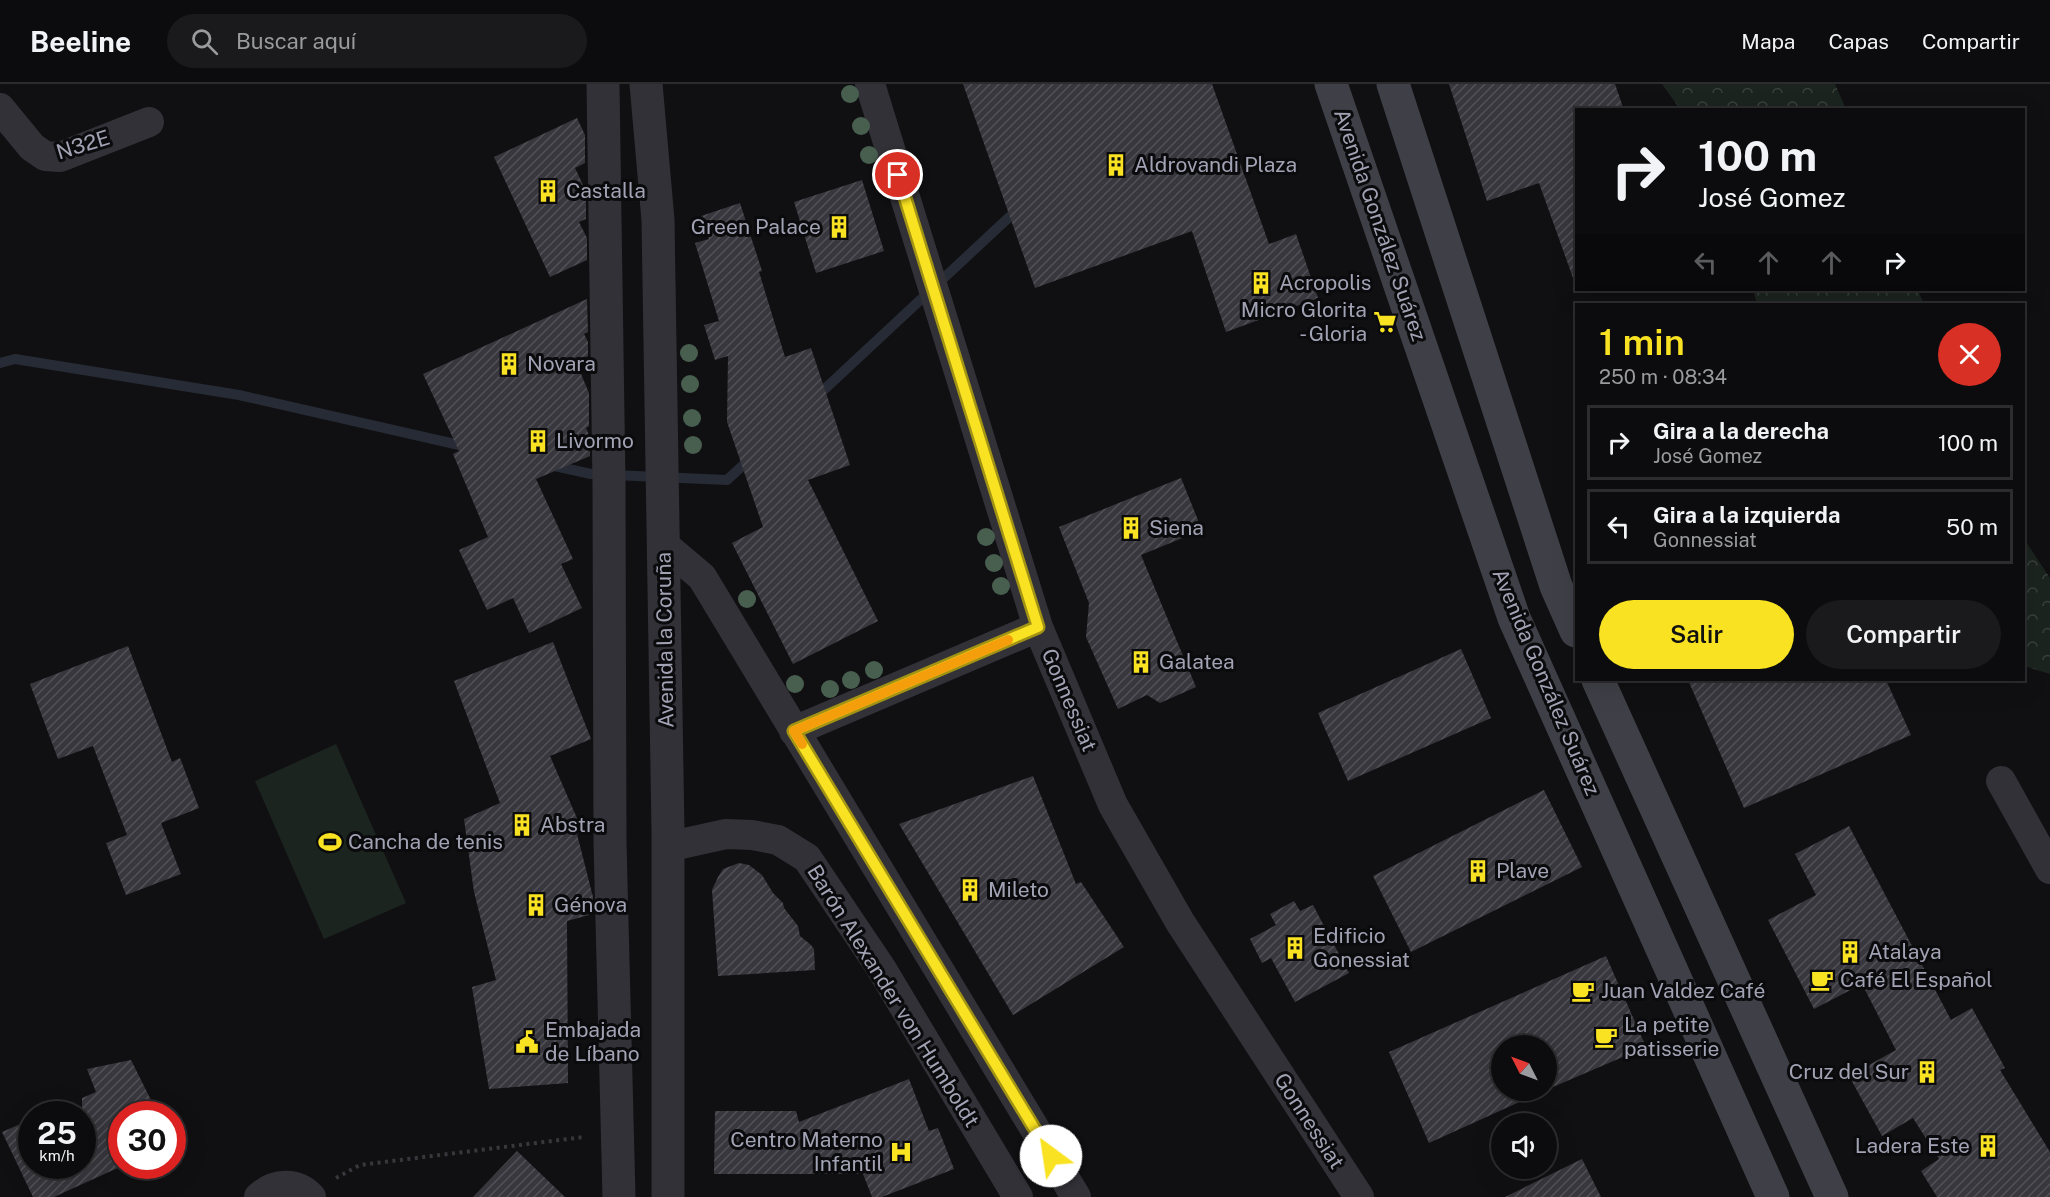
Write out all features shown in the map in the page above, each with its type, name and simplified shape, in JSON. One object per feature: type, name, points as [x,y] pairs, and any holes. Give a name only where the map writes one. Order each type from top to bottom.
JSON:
[{"type":"main road","name":"Avenida González Suárez","points":[[1331,84],[1514,618],[1773,1197]]},
{"type":"main road","points":[[1393,84],[1556,586],[1575,629]]},
{"type":"main road","points":[[1598,681],[1832,1197]]},
{"type":"street","points":[[603,84],[609,495],[610,842],[619,1197]]},
{"type":"street","name":"Avenida la Coruña","points":[[646,84],[658,220],[668,847],[668,1197]]},
{"type":"street","name":"Gonnessiat","points":[[870,84],[1038,627],[1113,805],[1180,922],[1359,1197]]},
{"type":"street","name":"N32E","points":[[0,108],[32,147],[45,156],[60,158],[149,123]]},
{"type":"street","points":[[664,545],[702,577],[1076,1197]]},
{"type":"street","points":[[794,731],[1038,627]]},
{"type":"street","points":[[2001,781],[2050,869]]},
{"type":"street","name":"Barón Alexander von Humboldt","points":[[668,847],[726,834],[752,835],[778,840],[807,858],[881,968],[1018,1197]]},
{"type":"street","points":[[259,1197],[265,1191],[287,1185],[298,1188],[311,1197]]},
{"type":"path","points":[[360,1165],[571,1139]]},
{"type":"green space","points":[[1662,84],[1835,84],[1846,108],[1679,108]]},
{"type":"green space","points":[[1753,291],[1918,291],[1924,303],[1757,303]]},
{"type":"green space","points":[[2025,540],[2050,578],[2050,674],[2025,666]]},
{"type":"green space","name":"Cancha de tenis","points":[[336,744],[406,903],[324,939],[255,781]]},
{"type":"building","name":"Aldrovandi Plaza","points":[[963,84],[1212,84],[1269,244],[1296,234],[1318,298],[1226,332],[1192,231],[1035,288]]},
{"type":"building","points":[[1449,84],[1615,84],[1623,108],[1575,108],[1575,277],[1573,278],[1539,183],[1487,201]]},
{"type":"building","name":"Castalla","points":[[577,118],[585,135],[585,163],[575,168],[586,191],[586,219],[579,222],[587,238],[587,260],[550,277],[494,157]]},
{"type":"building","name":"Green Palace","points":[[862,180],[884,251],[816,273],[794,202]]},
{"type":"building","points":[[740,203],[762,271],[759,272],[785,357],[811,348],[850,465],[808,480],[878,621],[793,664],[732,543],[763,527],[727,422],[728,356],[715,360],[704,325],[719,321],[695,243],[709,239],[701,216]]},
{"type":"building","points":[[587,299],[588,332],[584,334],[588,342],[588,356],[576,362],[589,393],[589,426],[586,428],[590,437],[590,456],[536,479],[573,559],[561,564],[582,608],[529,633],[513,598],[487,610],[459,550],[488,537],[453,454],[459,451],[423,374]]},
{"type":"building","points":[[1181,478],[1202,530],[1141,555],[1196,687],[1160,703],[1147,695],[1118,709],[1086,637],[1089,603],[1059,527]]},
{"type":"building","points":[[553,642],[591,739],[550,756],[583,832],[577,834],[593,897],[593,914],[567,921],[568,1083],[489,1089],[472,987],[496,980],[474,892],[464,819],[500,803],[454,681]]},
{"type":"building","points":[[128,646],[172,762],[180,758],[199,808],[161,823],[181,874],[126,895],[106,843],[127,835],[93,746],[58,759],[30,684]]},
{"type":"building","points":[[1461,649],[1491,718],[1348,781],[1318,713]]},
{"type":"building","points":[[1688,681],[1886,681],[1911,735],[1744,808]]},
{"type":"building","name":"Mileto","points":[[1033,776],[1076,884],[1081,882],[1124,947],[1013,1015],[899,824]]},
{"type":"building","name":"Plave","points":[[1544,790],[1582,867],[1411,952],[1373,876]]},
{"type":"building","points":[[1849,826],[1951,1020],[1972,1008],[2005,1068],[2000,1070],[2050,1152],[2050,1197],[1937,1197],[1921,1171],[1939,1159],[1913,1118],[1882,1136],[1849,1076],[1896,1050],[1862,984],[1814,1009],[1768,920],[1816,895],[1795,854]]},
{"type":"building","points":[[739,863],[749,865],[762,875],[773,893],[783,903],[784,908],[798,926],[800,936],[814,949],[815,970],[718,976],[712,890],[723,869]]},
{"type":"building","name":"Edificio Gonessiat","points":[[1294,901],[1300,911],[1313,905],[1349,973],[1295,1002],[1271,958],[1262,963],[1250,939],[1276,925],[1270,914]]},
{"type":"building","points":[[1606,956],[1646,1047],[1557,1085],[1557,1035],[1491,1035],[1491,1101],[1522,1101],[1429,1143],[1389,1052]]},
{"type":"building","points":[[131,1060],[152,1101],[108,1101],[108,1172],[96,1178],[96,1101],[82,1101],[82,1098],[96,1092],[87,1069]]},
{"type":"building","points":[[909,1079],[929,1131],[938,1128],[954,1169],[882,1197],[872,1197],[863,1174],[714,1174],[715,1111],[796,1111],[799,1122]]},
{"type":"building","points":[[18,1125],[18,1166],[2,1132]]},
{"type":"building","points":[[517,1151],[565,1197],[473,1197]]},
{"type":"building","points":[[1582,1159],[1601,1197],[1505,1197],[1541,1179],[1557,1179],[1557,1171]]},
{"type":"building","points":[[24,1179],[93,1179],[54,1197],[33,1197]]},
{"type":"waterway","points":[[814,399],[1020,207]]},
{"type":"waterway","points":[[0,363],[15,359],[239,395],[468,447]]},
{"type":"waterway","points":[[550,465],[591,474],[727,480],[752,457]]},
{"type":"slow traffic","points":[[802,744],[794,731],[1008,640]]},
{"type":"place","name":"Aldrovandi Plaza","points":[[1116,165]]},
{"type":"place","name":"Castalla","points":[[548,191]]},
{"type":"place","name":"Green Palace","points":[[839,227]]},
{"type":"place","name":"Acropolis","points":[[1261,283]]},
{"type":"place","name":"Micro Glorita - Gloria","points":[[1385,322]]},
{"type":"place","name":"Novara","points":[[509,364]]},
{"type":"place","name":"Livormo","points":[[538,441]]},
{"type":"place","name":"Siena","points":[[1131,528]]},
{"type":"place","name":"Galatea","points":[[1141,662]]},
{"type":"place","name":"Abstra","points":[[522,825]]},
{"type":"place","name":"Cancha de tenis","points":[[330,842]]},
{"type":"place","name":"Plave","points":[[1478,871]]},
{"type":"place","name":"Mileto","points":[[970,890]]},
{"type":"place","name":"Génova","points":[[536,905]]},
{"type":"place","name":"Edificio Gonessiat","points":[[1295,948]]},
{"type":"place","name":"Atalaya","points":[[1850,952]]},
{"type":"place","name":"Café El Español","points":[[1822,980]]},
{"type":"place","name":"Juan Valdez Café","points":[[1583,991]]},
{"type":"place","name":"La petite patisserie","points":[[1606,1037]]},
{"type":"place","name":"Embajada de Líbano","points":[[527,1042]]},
{"type":"place","name":"Cruz del Sur","points":[[1927,1072]]},
{"type":"place","name":"Ladera Este","points":[[1988,1146]]},
{"type":"place","name":"Centro Materno Infantil","points":[[901,1152]]},
{"type":"route","points":[[898,175],[1038,627],[794,731],[1051,1156]]}]
